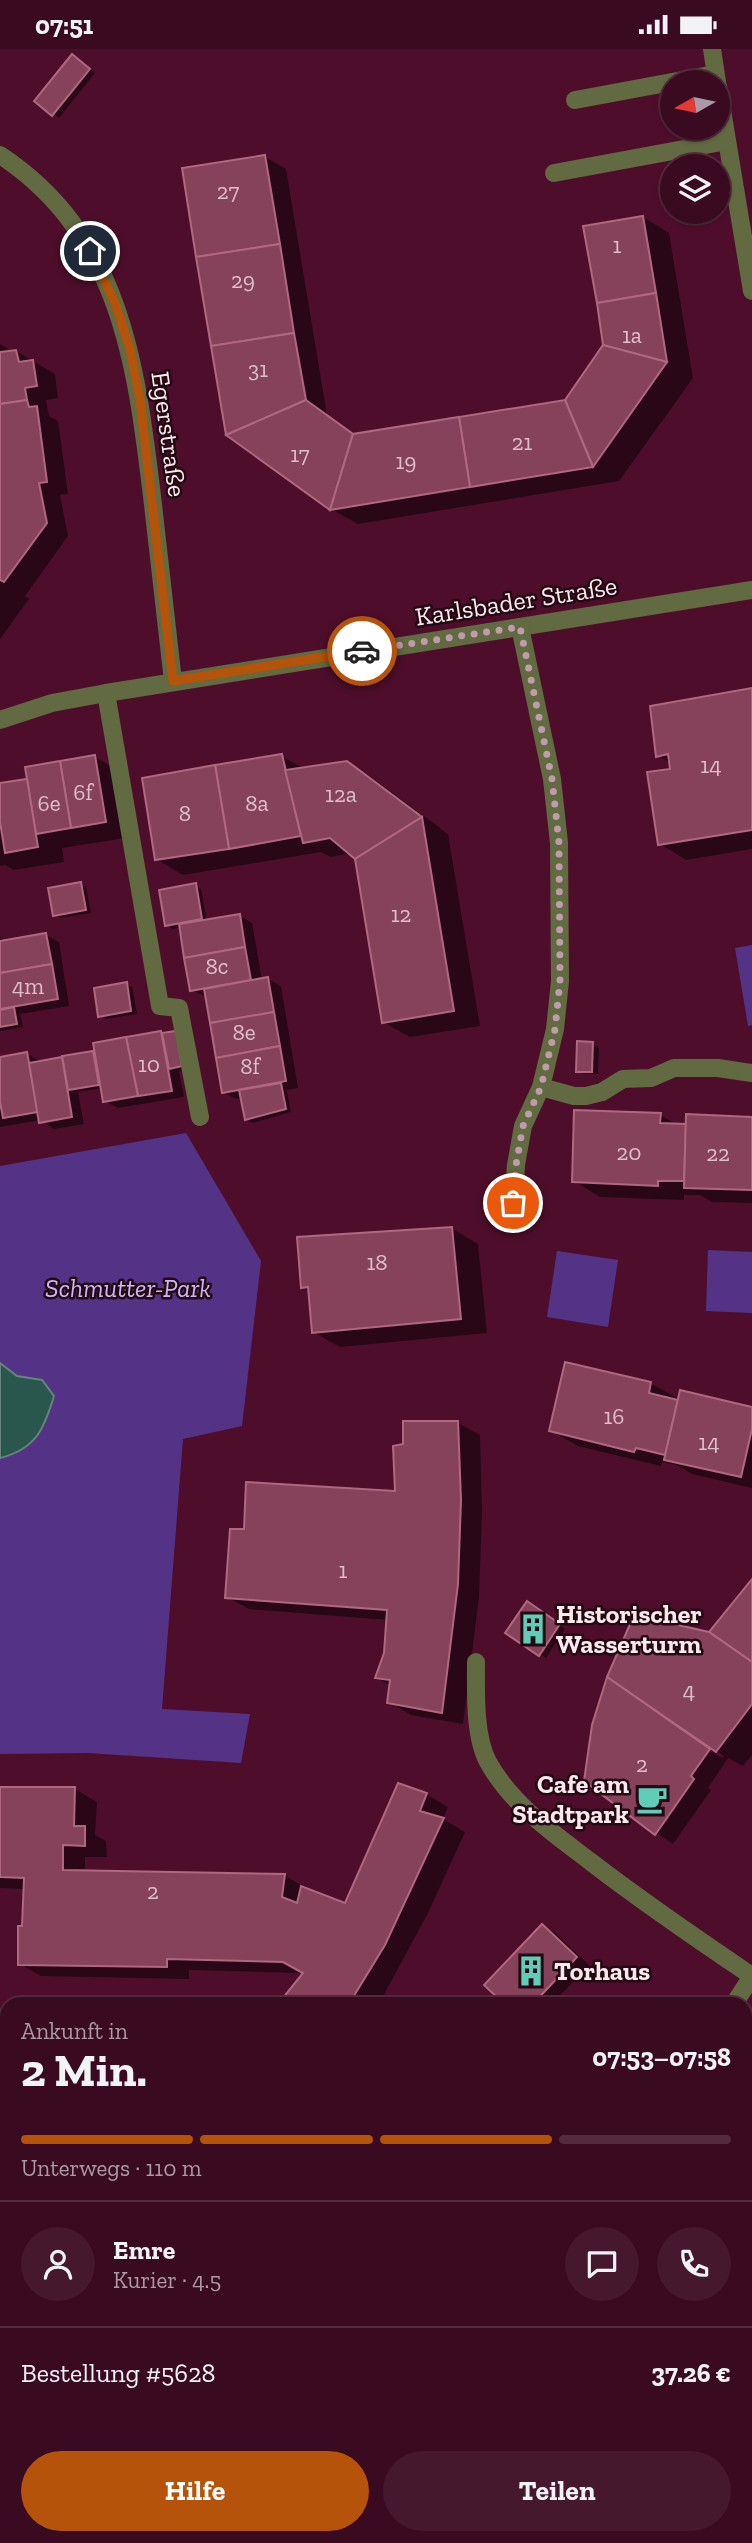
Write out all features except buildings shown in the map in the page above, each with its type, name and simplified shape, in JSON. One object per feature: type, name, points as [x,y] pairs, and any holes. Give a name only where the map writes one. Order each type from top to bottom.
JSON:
[{"type":"street","points":[[712,49],[715,70]]},
{"type":"street","points":[[575,100],[660,89]]},
{"type":"street","points":[[554,173],[727,141],[752,291]]},
{"type":"street","name":"Egerstraße","points":[[0,155],[59,204],[90,251],[115,303],[130,349],[140,400],[173,681]]},
{"type":"street","name":"Karlsbader Straße","points":[[0,720],[52,703],[173,681],[752,590]]},
{"type":"street","points":[[512,1222],[516,1165],[523,1126],[541,1087],[558,1011],[560,981],[559,843],[552,779],[520,627]]},
{"type":"street","points":[[106,693],[160,1006],[179,1007],[200,1117]]},
{"type":"street","points":[[541,1087],[573,1096],[586,1096],[602,1092],[624,1079],[651,1078],[674,1068],[718,1068],[752,1073]]},
{"type":"street","points":[[476,1662],[479,1728],[487,1760],[513,1796],[553,1834],[636,1896],[752,1976],[738,1997]]},
{"type":"green space","points":[[752,945],[752,1025],[748,1026],[735,948]]},
{"type":"green space","name":"Schmutter-Park","points":[[186,1133],[261,1261],[242,1426],[183,1439],[162,1709],[250,1714],[241,1763],[88,1753],[0,1754],[0,1166]]},
{"type":"green space","points":[[708,1250],[752,1252],[752,1313],[706,1311]]},
{"type":"green space","points":[[557,1251],[618,1260],[608,1327],[547,1317]]},
{"type":"shaded area","points":[[0,1363],[17,1376],[42,1380],[54,1396],[37,1436],[22,1449],[0,1458]]},
{"type":"way so far","points":[[362,651],[520,627],[552,779],[559,843],[560,981],[555,1029],[541,1087],[523,1126],[513,1203]]},
{"type":"place","name":"Historischer Wasserturm","points":[[533,1629]]},
{"type":"place","name":"Cafe am Stadtpark","points":[[652,1799]]},
{"type":"place","name":"Torhaus","points":[[531,1971]]},
{"type":"route","points":[[90,251],[115,303],[130,349],[140,400],[173,681],[362,651]]}]
